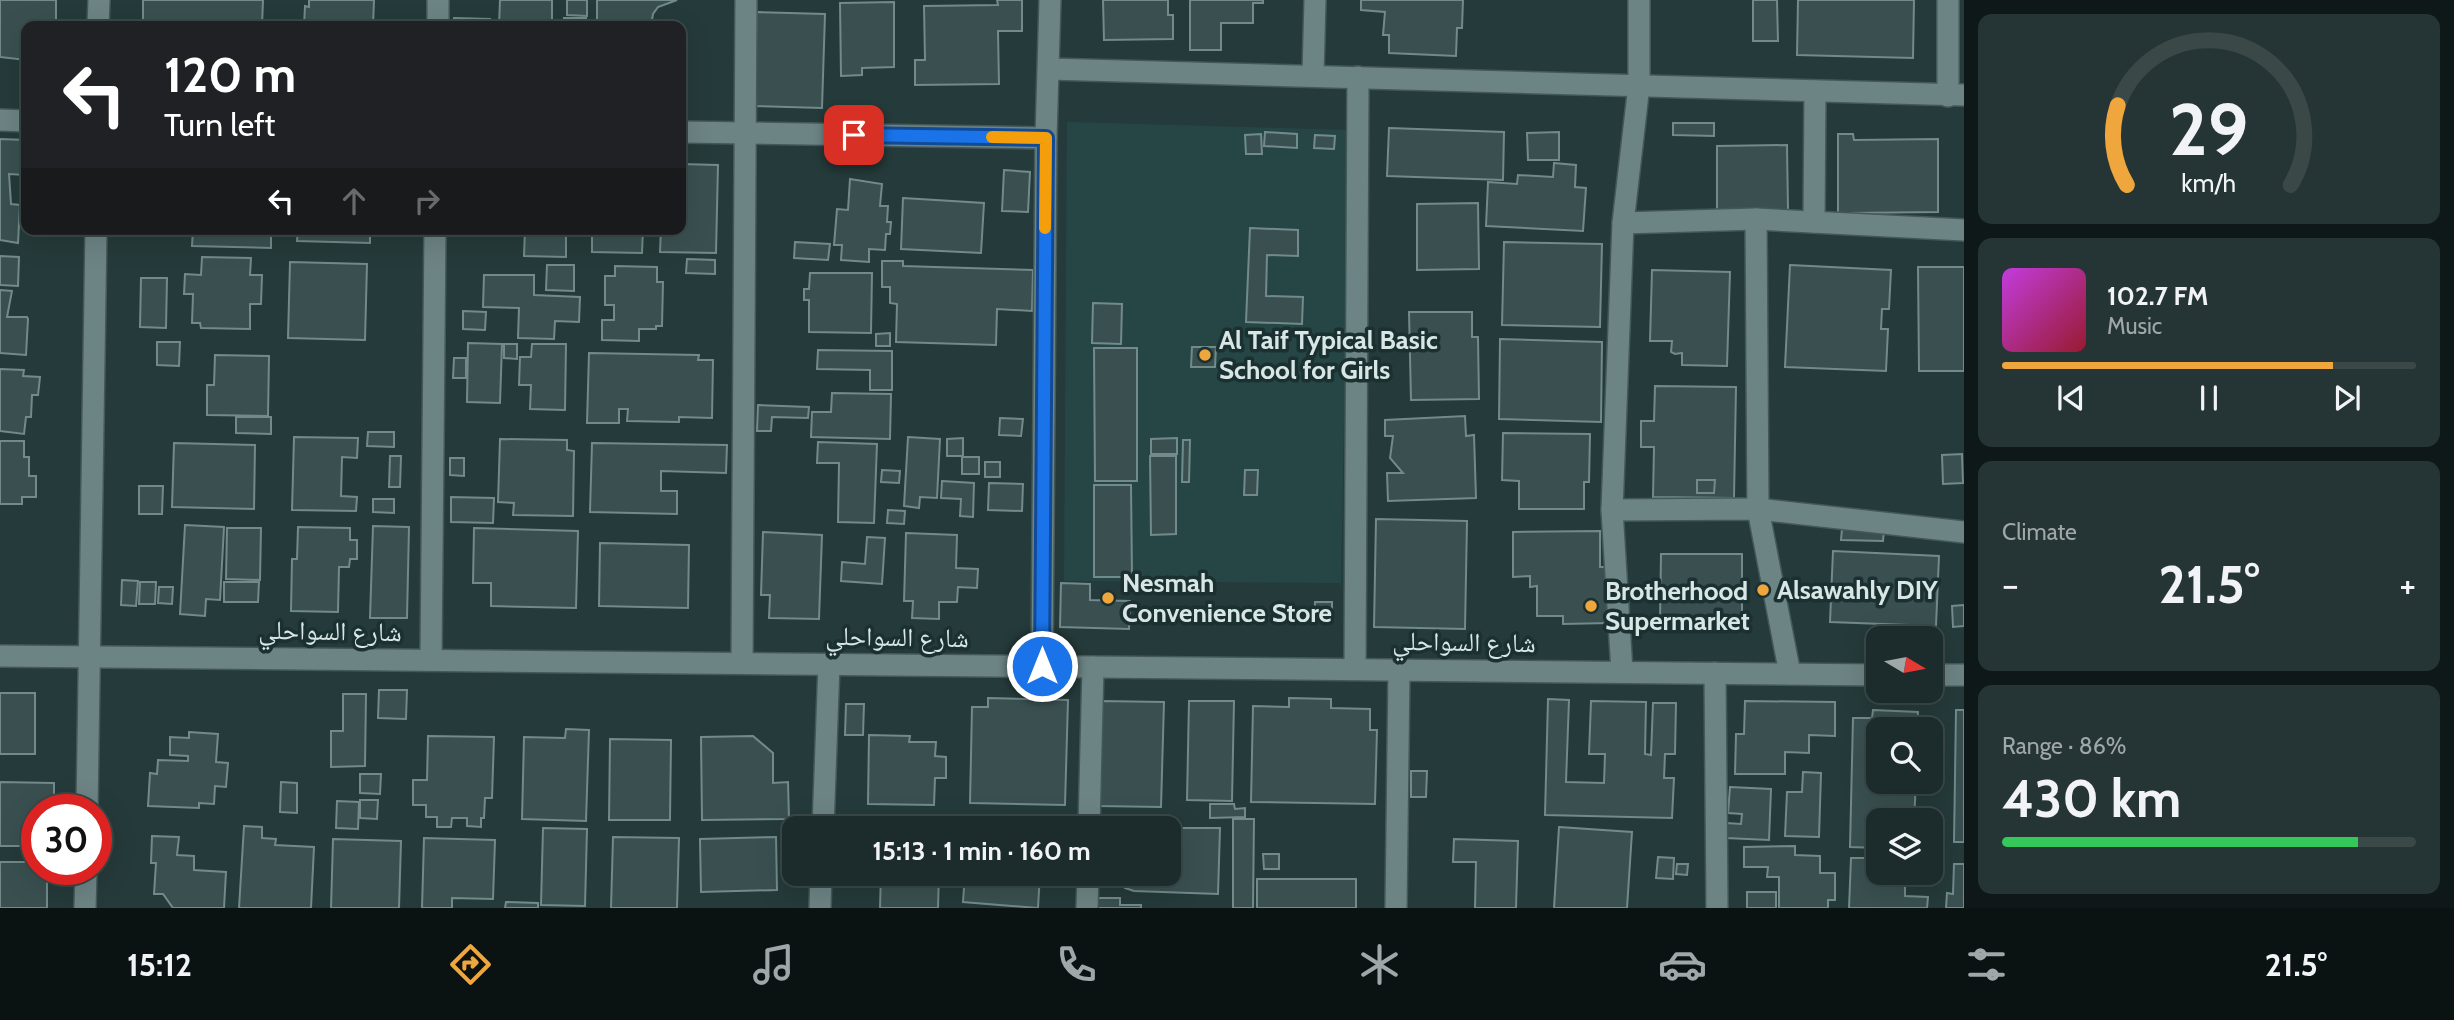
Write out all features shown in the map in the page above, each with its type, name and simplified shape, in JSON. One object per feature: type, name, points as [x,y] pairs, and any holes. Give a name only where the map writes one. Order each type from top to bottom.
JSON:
[{"type":"street","points":[[98,21],[99,0]]},
{"type":"street","points":[[438,0],[438,21]]},
{"type":"street","points":[[742,663],[746,0]]},
{"type":"street","points":[[1042,666],[1046,138],[1050,0]]},
{"type":"street","points":[[1313,75],[1315,0]]},
{"type":"street","points":[[1622,672],[1612,510],[1623,223],[1639,85],[1639,0]]},
{"type":"street","points":[[1049,69],[1956,96],[1948,0]]},
{"type":"street","points":[[1355,669],[1358,77]]},
{"type":"street","points":[[1814,222],[1815,91]]},
{"type":"street","points":[[0,120],[21,121]]},
{"type":"street","points":[[686,132],[1046,138]]},
{"type":"street","points":[[1623,223],[1756,219],[1964,230]]},
{"type":"street","points":[[1756,219],[1758,509],[1790,674]]},
{"type":"street","points":[[87,794],[96,235]]},
{"type":"street","points":[[431,660],[435,235]]},
{"type":"street","points":[[1612,510],[1758,509],[1964,532]]},
{"type":"street","name":"شارع السواحلي","points":[[0,656],[1866,675]]},
{"type":"street","points":[[823,816],[829,664]]},
{"type":"street","points":[[1089,816],[1093,667]]},
{"type":"street","points":[[1396,908],[1399,670]]},
{"type":"street","points":[[1716,673],[1717,908]]},
{"type":"street","points":[[1943,675],[1964,675]]},
{"type":"street","points":[[85,908],[86,885]]},
{"type":"street","points":[[820,908],[821,886]]},
{"type":"street","points":[[1087,908],[1088,886]]},
{"type":"shaded area","name":"Al Taif Typical Basic School for Girls","points":[[1067,122],[1349,130],[1341,590],[1340,583],[1064,581]]},
{"type":"building","points":[[0,0],[56,0],[56,21],[21,21],[21,59],[0,57]]},
{"type":"building","points":[[143,0],[263,0],[262,21],[143,21]]},
{"type":"building","points":[[309,0],[374,0],[373,21],[304,21],[305,6],[309,7]]},
{"type":"building","points":[[500,0],[552,0],[552,21],[499,21]]},
{"type":"building","points":[[567,0],[587,0],[587,16],[567,15]]},
{"type":"building","points":[[597,0],[677,0],[658,7],[652,21],[597,21]]},
{"type":"building","points":[[997,0],[1022,0],[1022,31],[998,31],[999,84],[915,85],[915,60],[925,60],[924,6],[998,5]]},
{"type":"building","points":[[1103,0],[1168,0],[1168,15],[1173,15],[1173,39],[1104,40]]},
{"type":"building","points":[[1190,0],[1263,0],[1263,3],[1253,3],[1253,23],[1221,23],[1221,50],[1190,50]]},
{"type":"building","points":[[1361,0],[1463,0],[1462,28],[1457,28],[1456,56],[1389,53],[1389,35],[1383,35],[1385,12],[1361,10]]},
{"type":"building","points":[[1753,0],[1777,0],[1778,41],[1753,41]]},
{"type":"building","points":[[1798,0],[1914,0],[1913,58],[1797,55]]},
{"type":"building","points":[[894,2],[894,67],[862,68],[862,75],[841,76],[840,3]]},
{"type":"building","points":[[757,12],[825,14],[822,108],[754,106]]},
{"type":"building","points":[[454,18],[490,19],[490,21],[454,21]]},
{"type":"building","points":[[564,18],[586,18],[586,21],[564,21]]},
{"type":"building","points":[[1673,123],[1714,123],[1714,136],[1673,135]]},
{"type":"building","points":[[1389,128],[1504,132],[1503,180],[1387,176]]},
{"type":"building","points":[[1265,132],[1297,134],[1297,148],[1264,146]]},
{"type":"building","points":[[1559,132],[1559,160],[1528,160],[1527,133]]},
{"type":"building","points":[[1261,134],[1262,154],[1246,154],[1245,135]]},
{"type":"building","points":[[1838,134],[1853,134],[1854,140],[1938,139],[1938,212],[1851,213],[1851,218],[1838,218]]},
{"type":"building","points":[[1315,135],[1335,136],[1334,149],[1314,148]]},
{"type":"building","points":[[0,139],[21,140],[21,175],[9,174],[11,204],[20,205],[18,243],[0,240]]},
{"type":"building","points":[[1787,145],[1788,211],[1717,212],[1717,146]]},
{"type":"building","points":[[1554,163],[1576,165],[1575,187],[1586,188],[1583,231],[1486,226],[1488,182],[1517,184],[1518,175],[1553,177]]},
{"type":"building","points":[[686,164],[718,165],[716,253],[660,252],[661,235],[686,235]]},
{"type":"building","points":[[1004,170],[1030,172],[1028,212],[1002,211]]},
{"type":"building","points":[[850,179],[882,184],[880,206],[888,206],[887,222],[891,222],[890,234],[886,234],[885,250],[869,249],[869,262],[841,260],[842,245],[834,245],[837,209],[848,210]]},
{"type":"building","points":[[903,198],[984,203],[981,253],[901,249]]},
{"type":"building","points":[[1478,203],[1479,269],[1417,270],[1417,204]]},
{"type":"building","points":[[1250,228],[1298,230],[1298,256],[1267,255],[1266,296],[1303,297],[1302,324],[1246,322]]},
{"type":"building","points":[[193,235],[271,235],[271,248],[192,246]]},
{"type":"building","points":[[298,235],[370,235],[370,243],[297,241]]},
{"type":"building","points":[[525,235],[566,235],[566,257],[524,256]]},
{"type":"building","points":[[592,235],[643,235],[642,253],[592,252]]},
{"type":"building","points":[[795,242],[830,244],[828,260],[794,258]]},
{"type":"building","points":[[1504,242],[1602,244],[1600,327],[1502,325]]},
{"type":"building","points":[[0,256],[19,257],[18,286],[0,285]]},
{"type":"building","points":[[202,257],[251,258],[250,275],[262,275],[261,304],[250,304],[250,329],[201,328],[200,323],[192,323],[193,294],[184,294],[185,274],[201,275]]},
{"type":"building","points":[[687,259],[715,260],[715,274],[686,273]]},
{"type":"building","points":[[882,261],[903,261],[903,266],[1033,270],[1032,311],[997,309],[996,345],[896,342],[897,304],[890,303],[890,287],[882,287]]},
{"type":"building","points":[[290,262],[367,264],[365,340],[288,338]]},
{"type":"building","points":[[547,265],[574,265],[574,291],[546,290]]},
{"type":"building","points":[[1790,265],[1891,270],[1889,309],[1882,309],[1881,329],[1888,329],[1886,371],[1785,367]]},
{"type":"building","points":[[615,266],[657,267],[657,282],[663,282],[662,326],[656,326],[656,329],[639,329],[639,341],[602,340],[602,320],[614,320],[614,305],[605,305],[605,276],[615,276]]},
{"type":"building","points":[[1918,267],[1964,267],[1964,371],[1919,371]]},
{"type":"building","points":[[1652,270],[1730,272],[1727,366],[1682,365],[1682,353],[1671,352],[1672,341],[1650,341]]},
{"type":"building","points":[[810,273],[872,273],[871,333],[809,332],[809,300],[804,300],[804,289],[809,289]]},
{"type":"building","points":[[484,275],[534,275],[534,295],[580,297],[579,322],[555,321],[554,339],[518,338],[519,308],[483,307]]},
{"type":"building","points":[[141,278],[167,278],[166,328],[140,327]]},
{"type":"building","points":[[0,290],[12,291],[7,317],[28,319],[26,355],[0,353]]},
{"type":"building","points":[[1093,303],[1122,304],[1121,344],[1092,343]]},
{"type":"building","points":[[463,311],[486,312],[485,330],[463,329]]},
{"type":"building","points":[[1409,312],[1472,312],[1472,337],[1478,337],[1479,399],[1411,400]]},
{"type":"building","points":[[890,333],[890,346],[876,346],[876,334]]},
{"type":"building","points":[[1500,339],[1602,342],[1601,422],[1499,419]]},
{"type":"building","points":[[157,342],[180,342],[179,366],[157,365]]},
{"type":"building","points":[[468,343],[502,344],[500,403],[467,402]]},
{"type":"building","points":[[504,344],[517,344],[517,359],[504,358]]},
{"type":"building","points":[[532,344],[566,344],[565,410],[530,409],[531,385],[519,385],[520,357],[531,357]]},
{"type":"building","points":[[1192,347],[1216,347],[1215,367],[1191,367]]},
{"type":"building","points":[[1094,348],[1137,348],[1137,481],[1095,481]]},
{"type":"building","points":[[818,350],[892,351],[892,390],[870,390],[870,370],[817,369]]},
{"type":"building","points":[[589,353],[699,355],[698,360],[713,360],[712,418],[679,417],[679,422],[627,421],[628,409],[619,409],[619,423],[587,423]]},
{"type":"building","points":[[215,355],[269,356],[268,416],[207,415],[207,385],[214,385]]},
{"type":"building","points":[[454,358],[466,358],[466,378],[453,378]]},
{"type":"building","points":[[0,369],[24,370],[23,376],[40,377],[38,395],[32,395],[31,417],[26,417],[24,434],[0,431]]},
{"type":"building","points":[[1655,386],[1736,387],[1734,498],[1653,497],[1654,447],[1641,447],[1641,421],[1654,421]]},
{"type":"building","points":[[832,393],[891,394],[890,439],[811,437],[812,412],[831,412]]},
{"type":"building","points":[[758,405],[809,407],[808,418],[772,417],[771,431],[757,431]]},
{"type":"building","points":[[1465,416],[1466,436],[1474,435],[1476,498],[1388,501],[1387,473],[1403,473],[1390,458],[1393,436],[1385,436],[1385,420]]},
{"type":"building","points":[[236,417],[271,417],[271,434],[236,433]]},
{"type":"building","points":[[1000,418],[1023,419],[1021,436],[999,435]]},
{"type":"building","points":[[368,432],[394,432],[394,447],[367,446]]},
{"type":"building","points":[[1503,433],[1590,434],[1589,482],[1584,482],[1584,509],[1519,509],[1519,481],[1502,480]]},
{"type":"building","points":[[294,437],[358,438],[357,458],[342,457],[341,496],[357,497],[356,511],[292,510]]},
{"type":"building","points":[[908,437],[940,439],[937,498],[920,497],[919,508],[904,506]]},
{"type":"building","points":[[963,438],[963,456],[947,456],[947,439]]},
{"type":"building","points":[[1177,438],[1177,454],[1151,454],[1151,439]]},
{"type":"building","points":[[500,439],[567,440],[567,450],[574,451],[573,516],[513,515],[514,503],[498,502]]},
{"type":"building","points":[[1183,440],[1190,440],[1189,482],[1182,482]]},
{"type":"building","points":[[0,441],[24,441],[24,457],[29,457],[29,476],[36,476],[36,497],[22,497],[22,504],[0,504]]},
{"type":"building","points":[[818,442],[877,444],[874,523],[838,522],[839,463],[817,463]]},
{"type":"building","points":[[174,443],[255,445],[254,509],[172,507]]},
{"type":"building","points":[[592,443],[727,445],[726,473],[661,471],[661,491],[677,491],[677,514],[590,512]]},
{"type":"building","points":[[1962,454],[1963,483],[1943,484],[1942,455]]},
{"type":"building","points":[[390,456],[401,456],[400,487],[389,487]]},
{"type":"building","points":[[1150,456],[1176,456],[1176,534],[1151,535]]},
{"type":"building","points":[[962,457],[979,457],[979,474],[962,474]]},
{"type":"building","points":[[450,458],[464,458],[464,476],[450,475]]},
{"type":"building","points":[[985,462],[1000,462],[1000,477],[985,477]]},
{"type":"building","points":[[882,470],[900,471],[899,483],[881,482]]},
{"type":"building","points":[[1245,470],[1258,470],[1257,495],[1244,495]]},
{"type":"building","points":[[1697,480],[1715,480],[1714,493],[1697,493]]},
{"type":"building","points":[[942,481],[974,483],[973,517],[960,516],[961,499],[941,498]]},
{"type":"building","points":[[989,483],[1023,484],[1022,511],[988,510]]},
{"type":"building","points":[[1094,485],[1131,485],[1132,577],[1094,577]]},
{"type":"building","points":[[139,486],[163,486],[162,514],[139,514]]},
{"type":"building","points":[[451,497],[494,498],[493,523],[451,522]]},
{"type":"building","points":[[373,499],[394,499],[394,513],[373,512]]},
{"type":"building","points":[[888,510],[905,511],[904,524],[887,523]]},
{"type":"building","points":[[1376,519],[1467,521],[1465,629],[1374,627]]},
{"type":"building","points":[[185,525],[224,527],[220,600],[206,599],[205,616],[180,614]]},
{"type":"building","points":[[373,526],[409,527],[407,618],[370,618]]},
{"type":"building","points":[[298,527],[350,528],[350,540],[357,540],[357,559],[350,559],[349,567],[339,567],[338,612],[291,611],[292,559],[297,559]]},
{"type":"building","points":[[227,528],[261,528],[260,580],[226,579]]},
{"type":"building","points":[[474,528],[578,531],[576,608],[491,606],[491,583],[473,583]]},
{"type":"building","points":[[1842,529],[1884,530],[1883,541],[1841,540]]},
{"type":"building","points":[[1600,531],[1600,567],[1610,567],[1610,623],[1563,624],[1563,616],[1537,616],[1537,586],[1530,587],[1530,576],[1513,577],[1513,532]]},
{"type":"building","points":[[763,532],[822,535],[819,619],[769,618],[770,595],[761,595]]},
{"type":"building","points":[[906,533],[957,535],[956,568],[978,569],[977,588],[958,587],[957,602],[939,602],[939,619],[912,618],[913,601],[904,601]]},
{"type":"building","points":[[867,537],[885,538],[882,584],[841,581],[842,562],[865,564]]},
{"type":"building","points":[[600,543],[689,545],[688,608],[599,606]]},
{"type":"building","points":[[1833,551],[1939,556],[1936,626],[1830,622]]},
{"type":"building","points":[[1661,554],[1742,554],[1742,622],[1660,622]]},
{"type":"building","points":[[122,580],[138,581],[136,606],[121,605]]},
{"type":"building","points":[[140,582],[156,582],[155,604],[139,604]]},
{"type":"building","points":[[224,582],[259,582],[258,602],[224,602]]},
{"type":"building","points":[[1061,583],[1090,584],[1090,600],[1130,601],[1129,629],[1060,627]]},
{"type":"building","points":[[159,587],[173,587],[172,604],[158,603]]},
{"type":"building","points":[[1315,602],[1332,602],[1332,622],[1314,621]]},
{"type":"building","points":[[1964,605],[1964,626],[1953,627],[1952,606]]},
{"type":"building","points":[[379,690],[407,690],[406,719],[378,718]]},
{"type":"building","points":[[0,693],[35,693],[35,754],[0,754]]},
{"type":"building","points":[[343,694],[366,694],[365,766],[331,767],[331,731],[343,731]]},
{"type":"building","points":[[988,698],[1068,700],[1065,805],[970,803],[972,707],[988,707]]},
{"type":"building","points":[[1289,698],[1331,699],[1331,708],[1370,709],[1370,730],[1377,730],[1375,804],[1251,802],[1253,706],[1289,707]]},
{"type":"building","points":[[1548,699],[1569,700],[1566,782],[1604,783],[1605,754],[1589,754],[1591,701],[1646,702],[1645,754],[1651,755],[1653,703],[1676,703],[1675,754],[1665,754],[1664,778],[1674,778],[1672,818],[1545,815]]},
{"type":"building","points":[[1101,701],[1164,702],[1161,807],[1098,806]]},
{"type":"building","points":[[1189,701],[1234,701],[1232,801],[1187,800]]},
{"type":"building","points":[[1745,701],[1835,702],[1835,736],[1809,735],[1809,753],[1785,752],[1785,774],[1735,774],[1736,734],[1744,734]]},
{"type":"building","points":[[846,704],[864,704],[863,735],[845,735]]},
{"type":"building","points":[[1873,710],[1918,712],[1918,717],[1872,717]]},
{"type":"building","points":[[1956,710],[1964,710],[1964,842],[1954,842]]},
{"type":"building","points":[[1853,718],[1866,718],[1866,794],[1915,794],[1915,808],[1866,808],[1866,848],[1850,847]]},
{"type":"building","points":[[566,729],[589,730],[586,821],[522,819],[524,737],[565,738]]},
{"type":"building","points":[[189,732],[218,734],[216,762],[228,763],[226,787],[215,786],[214,804],[199,803],[199,808],[148,806],[150,773],[157,774],[158,760],[188,761],[188,756],[170,755],[170,737],[189,738]]},
{"type":"building","points":[[869,735],[910,736],[909,742],[936,742],[935,756],[946,757],[946,778],[935,778],[934,805],[868,804]]},
{"type":"building","points":[[428,736],[494,737],[492,798],[485,798],[481,827],[467,826],[467,818],[452,818],[451,827],[437,827],[437,817],[426,817],[426,805],[413,805],[413,780],[427,780]]},
{"type":"building","points":[[753,736],[773,753],[773,783],[788,782],[789,816],[782,816],[782,819],[702,820],[701,737]]},
{"type":"building","points":[[610,739],[671,740],[670,820],[609,820]]},
{"type":"building","points":[[1411,771],[1427,771],[1426,797],[1411,797]]},
{"type":"building","points":[[1803,772],[1821,773],[1819,837],[1785,836],[1787,792],[1802,792]]},
{"type":"building","points":[[360,774],[381,774],[380,794],[360,793]]},
{"type":"building","points":[[0,782],[54,783],[54,794],[21,794],[21,846],[0,846]]},
{"type":"building","points":[[281,782],[297,783],[297,813],[280,812]]},
{"type":"building","points":[[1730,787],[1771,789],[1769,840],[1726,838],[1727,823],[1741,824],[1742,814],[1728,813]]},
{"type":"building","points":[[360,800],[378,800],[377,819],[360,818]]},
{"type":"building","points":[[337,801],[359,802],[358,829],[336,828]]},
{"type":"building","points":[[1210,804],[1234,804],[1235,809],[1245,808],[1245,817],[1210,818]]},
{"type":"building","points":[[1233,819],[1254,819],[1253,908],[1233,908]]},
{"type":"building","points":[[244,826],[262,827],[262,838],[276,839],[275,845],[314,847],[311,908],[239,908]]},
{"type":"building","points":[[1559,827],[1632,832],[1627,908],[1554,908]]},
{"type":"building","points":[[543,828],[587,829],[585,906],[541,905]]},
{"type":"building","points":[[1181,828],[1220,828],[1218,894],[1134,891],[1125,888],[1181,886]]},
{"type":"building","points":[[152,836],[179,837],[177,855],[194,856],[194,870],[226,872],[224,908],[173,908],[163,894],[154,894],[156,863],[151,863]]},
{"type":"building","points":[[613,837],[679,838],[677,908],[611,908]]},
{"type":"building","points":[[776,837],[777,890],[701,892],[700,839]]},
{"type":"building","points":[[424,838],[495,840],[493,899],[452,898],[452,908],[422,908]]},
{"type":"building","points":[[333,839],[401,841],[399,908],[331,908]]},
{"type":"building","points":[[1454,839],[1518,841],[1516,908],[1475,908],[1476,862],[1453,862]]},
{"type":"building","points":[[1795,846],[1795,855],[1820,856],[1820,873],[1835,873],[1835,900],[1828,900],[1828,908],[1779,908],[1779,877],[1767,877],[1768,867],[1744,867],[1744,847]]},
{"type":"building","points":[[1263,854],[1279,854],[1279,869],[1264,869]]},
{"type":"building","points":[[1658,857],[1674,858],[1673,879],[1656,878]]},
{"type":"building","points":[[1851,858],[1866,858],[1866,885],[1905,885],[1905,896],[1928,897],[1927,908],[1849,908]]},
{"type":"building","points":[[0,862],[21,862],[21,885],[47,885],[47,908],[0,908]]},
{"type":"building","points":[[1677,864],[1688,864],[1687,875],[1676,874]]},
{"type":"building","points":[[1954,864],[1964,864],[1964,908],[1946,908],[1947,893],[1953,894]]},
{"type":"building","points":[[1257,879],[1356,879],[1356,908],[1257,908]]},
{"type":"building","points":[[881,886],[939,886],[938,908],[880,908]]},
{"type":"building","points":[[964,886],[1039,886],[1038,908],[963,902]]},
{"type":"building","points":[[1747,892],[1776,892],[1776,908],[1747,908]]},
{"type":"building","points":[[1096,898],[1120,898],[1120,905],[1141,905],[1141,908],[1096,908]]},
{"type":"building","points":[[506,902],[538,903],[538,908],[505,908]]},
{"type":"slow traffic","points":[[992,137],[1046,138],[1045,228]]},
{"type":"place","name":"Al Taif Typical Basic School for Girls","points":[[1205,355]]},
{"type":"place","name":"Alsawahly DIY","points":[[1763,590]]},
{"type":"place","name":"Nesmah Convenience Store","points":[[1108,598]]},
{"type":"place","name":"Brotherhood Supermarket","points":[[1591,606]]},
{"type":"route","points":[[854,135],[1046,138],[1042,666]]}]
